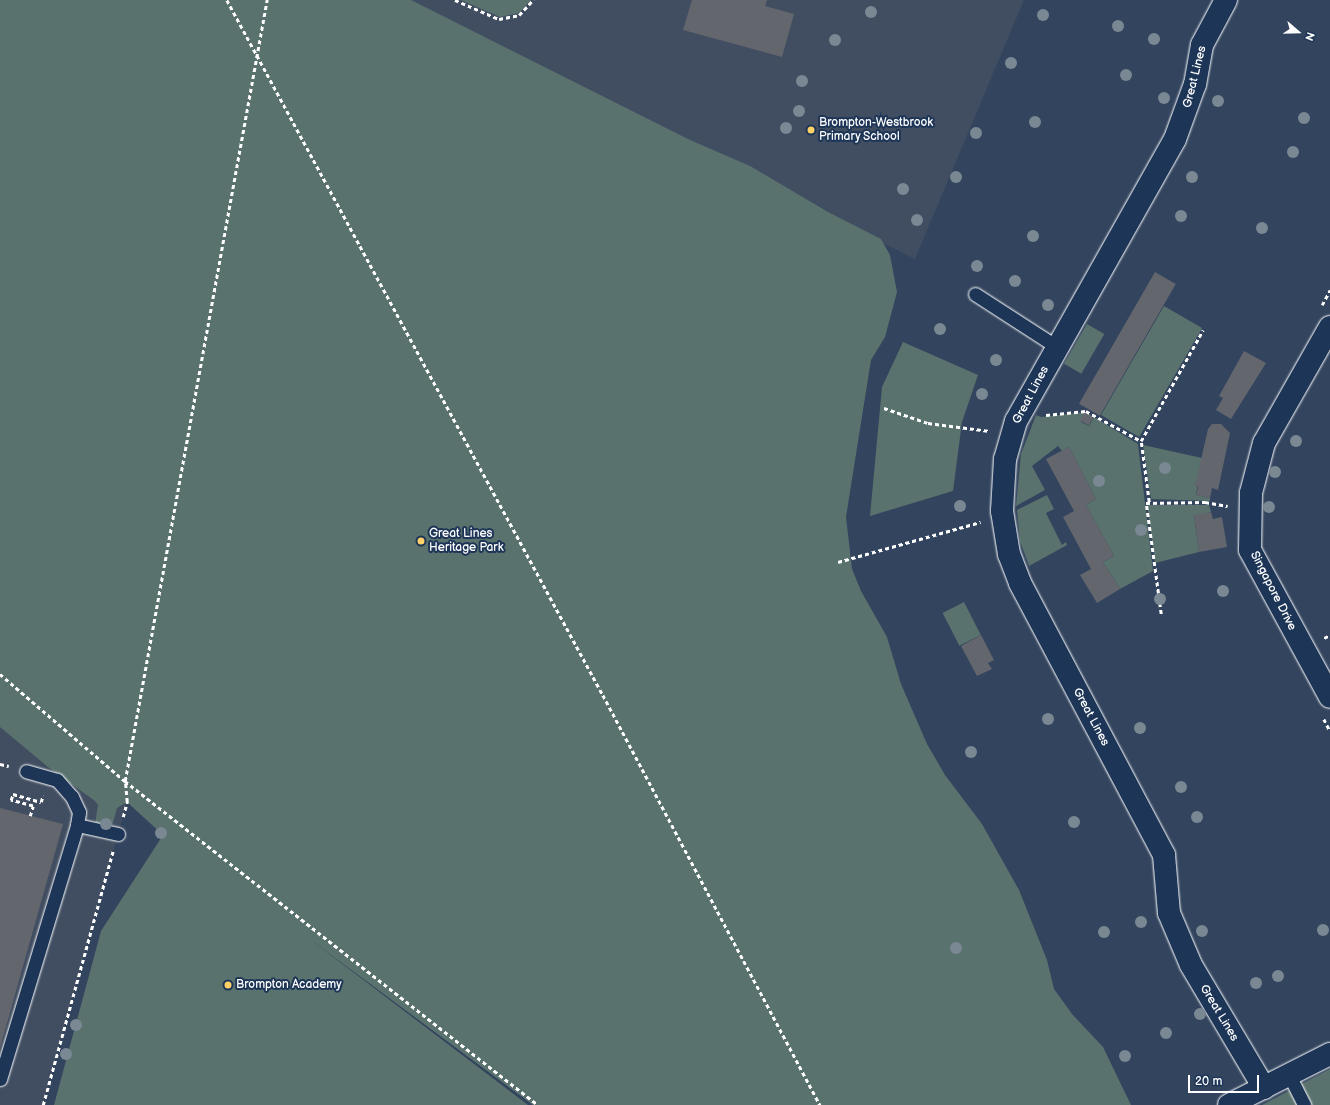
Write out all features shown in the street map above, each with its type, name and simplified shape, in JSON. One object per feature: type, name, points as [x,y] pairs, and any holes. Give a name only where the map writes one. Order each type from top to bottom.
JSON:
[{"type":"street","name":"Great Lines","points":[[1226,0],[1202,45],[1195,84],[1178,132],[1018,416],[1010,438],[1004,471],[1003,516],[1009,554],[1020,583],[1155,818],[1164,855],[1169,913],[1191,965],[1264,1088]]},
{"type":"street","name":"Singapore Drive","points":[[1327,685],[1250,550],[1251,492],[1264,443],[1330,327]]},
{"type":"street","points":[[1236,1101],[1330,1054]]},
{"type":"lane","points":[[975,294],[1058,347]]},
{"type":"lane","points":[[0,1079],[77,825],[79,812],[72,796],[56,780],[26,771]]},
{"type":"lane","points":[[77,825],[118,834]]},
{"type":"lane","points":[[1290,1075],[1304,1105]]},
{"type":"path","points":[[227,0],[603,695],[820,1105]]},
{"type":"path","points":[[43,1105],[127,802],[125,780],[267,0]]},
{"type":"path","points":[[455,0],[499,19],[519,15],[533,0]]},
{"type":"path","points":[[1149,502],[1141,441],[1203,330]]},
{"type":"path","points":[[884,408],[914,419],[982,429],[1010,438]]},
{"type":"path","points":[[1041,415],[1086,410],[1141,441]]},
{"type":"path","points":[[1161,614],[1145,505],[1149,502],[1206,502],[1235,507]]},
{"type":"path","points":[[838,562],[1003,516]]},
{"type":"path","points":[[0,674],[125,780],[538,1105]]},
{"type":"path","points":[[30,816],[33,806],[11,800],[13,794],[41,802]]},
{"type":"shaded area","name":"Brompton-Westbrook Primary School","points":[[388,0],[1024,0],[915,259]]},
{"type":"shaded area","points":[[0,708],[127,802],[43,1105],[0,1105]]},
{"type":"green space","name":"Great Lines Heritage Park","points":[[0,0],[411,0],[690,140],[750,166],[828,212],[881,239],[890,255],[897,292],[885,337],[871,360],[846,517],[852,569],[861,591],[887,637],[901,684],[927,744],[945,775],[982,824],[1019,890],[1047,960],[1054,989],[1072,1014],[1103,1047],[1131,1105],[533,1105],[307,937],[528,1105],[54,1105],[101,931],[163,835],[127,802],[117,808],[111,830],[95,824],[98,805],[95,801],[48,767],[0,727]]},
{"type":"green space","points":[[461,0],[531,0],[519,13],[500,17]]},
{"type":"green space","points":[[1164,306],[1202,328],[1139,437],[1101,415]]},
{"type":"green space","points":[[1087,324],[1104,334],[1081,374],[1064,364]]},
{"type":"green space","points":[[903,342],[978,375],[962,422],[953,491],[870,516],[882,387]]},
{"type":"green space","points":[[1085,412],[1081,422],[1089,426],[1094,417],[1138,444],[1153,571],[1120,589],[1103,562],[1114,556],[1086,505],[1096,499],[1069,447],[1062,451],[1058,446],[1032,466],[1045,490],[1016,506],[1021,454],[1036,415],[1041,417]]},
{"type":"green space","points":[[1143,445],[1202,458],[1196,495],[1210,498],[1210,501],[1151,499]]},
{"type":"green space","points":[[1047,495],[1054,509],[1046,513],[1062,545],[1066,542],[1067,545],[1029,566],[1020,541],[1017,510]]},
{"type":"green space","points":[[1147,505],[1209,505],[1211,512],[1194,516],[1199,552],[1155,563]]},
{"type":"green space","points":[[964,602],[981,635],[959,646],[943,613]]},
{"type":"green space","points":[[1330,1069],[1330,1105],[1262,1105]]},
{"type":"building","points":[[692,0],[767,0],[765,6],[794,14],[782,57],[683,30]]},
{"type":"building","points":[[1155,272],[1176,284],[1100,416],[1079,404]]},
{"type":"building","points":[[1244,351],[1266,363],[1231,419],[1216,410],[1223,398],[1219,396]]},
{"type":"building","points":[[1085,412],[1094,417],[1089,426],[1080,421]]},
{"type":"building","points":[[1212,424],[1221,424],[1230,433],[1218,490],[1212,488],[1210,498],[1196,495],[1198,487],[1195,486],[1208,429]]},
{"type":"building","points":[[1069,447],[1096,499],[1086,505],[1114,556],[1103,562],[1120,589],[1097,603],[1080,575],[1091,569],[1063,517],[1074,511],[1046,459]]},
{"type":"building","points":[[1211,512],[1213,519],[1222,517],[1227,547],[1199,552],[1194,515]]},
{"type":"building","points":[[981,635],[994,660],[988,663],[992,669],[977,676],[961,646]]},
{"type":"building","points":[[0,808],[63,824],[0,1048]]},
{"type":"place","name":"Brompton-Westbrook Primary School","points":[[811,130]]},
{"type":"place","name":"Great Lines Heritage Park","points":[[421,541]]},
{"type":"place","name":"Brompton Academy","points":[[228,985]]}]
